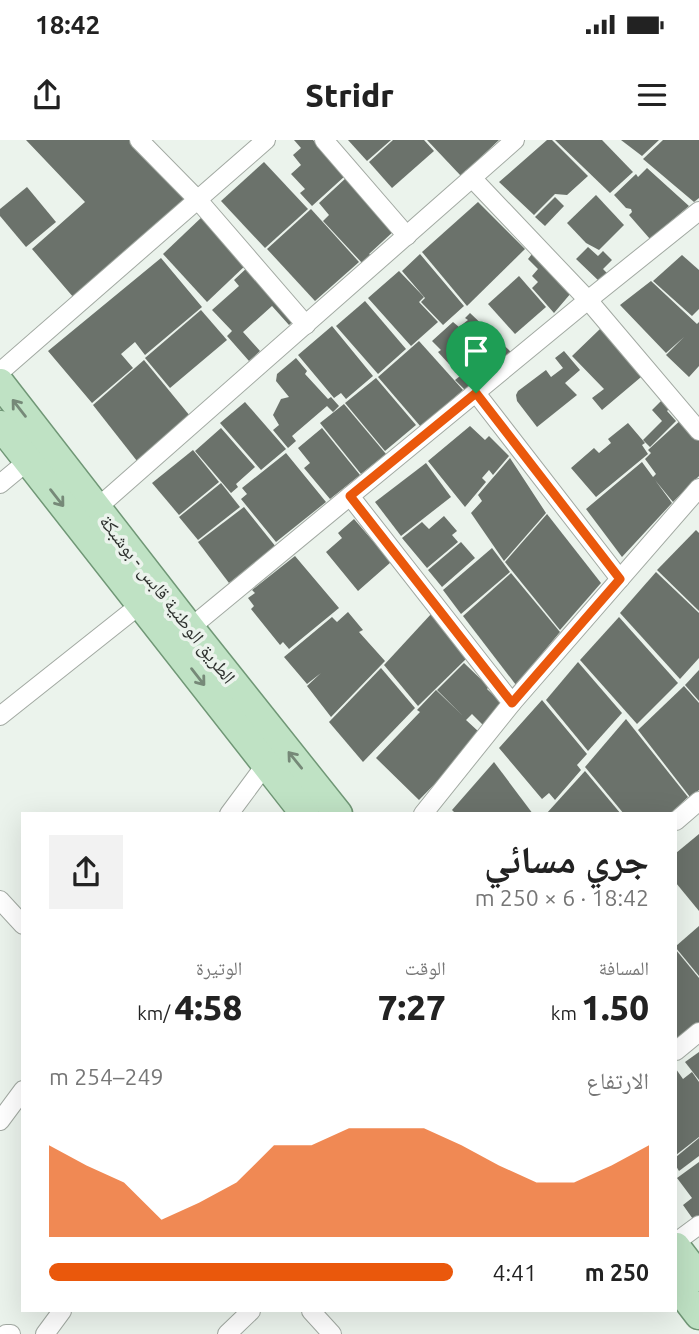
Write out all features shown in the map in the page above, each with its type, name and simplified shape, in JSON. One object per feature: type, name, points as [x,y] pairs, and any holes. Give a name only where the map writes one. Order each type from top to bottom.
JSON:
[{"type":"main road","name":"الطريق الوطنية قابس - بوشبكة","points":[[0,383],[38,453],[141,604],[303,812]]},
{"type":"main road","name":"الطريق الوطنية قابس - بوشبكة","points":[[0,425],[38,453],[97,508],[336,812]]},
{"type":"main road","points":[[677,1245],[699,1277]]},
{"type":"main road","points":[[677,1286],[699,1315]]},
{"type":"street","points":[[139,140],[198,200],[306,325]]},
{"type":"street","points":[[0,372],[266,140]]},
{"type":"street","points":[[324,140],[407,236]]},
{"type":"street","points":[[97,508],[513,141]]},
{"type":"street","points":[[472,178],[588,300],[699,431]]},
{"type":"street","points":[[190,628],[699,211]]},
{"type":"street","points":[[476,393],[620,579]]},
{"type":"street","points":[[0,484],[38,453]]},
{"type":"street","points":[[425,812],[512,703],[699,488]]},
{"type":"street","points":[[350,496],[512,703]]},
{"type":"street","points":[[0,716],[141,604]]},
{"type":"street","points":[[230,812],[266,764]]},
{"type":"street","points":[[677,820],[699,801]]},
{"type":"street","points":[[0,900],[21,923]]},
{"type":"street","points":[[677,1050],[699,1032]]},
{"type":"street","points":[[0,1121],[21,1093]]},
{"type":"street","points":[[677,1243],[699,1225]]},
{"type":"street","points":[[45,1334],[61,1312]]},
{"type":"street","points":[[312,1312],[331,1334]]},
{"type":"building","points":[[26,140],[137,140],[192,196],[74,298],[32,249],[85,202]]},
{"type":"building","points":[[294,140],[313,140],[345,176],[312,206],[300,193],[305,189],[291,174],[301,165],[293,155],[301,148]]},
{"type":"building","points":[[348,140],[391,140],[367,161]]},
{"type":"building","points":[[393,140],[424,140],[434,151],[392,188],[369,162]]},
{"type":"building","points":[[427,140],[499,140],[461,176]]},
{"type":"building","points":[[547,140],[552,140],[588,176],[567,195],[555,194],[534,215],[499,182]]},
{"type":"building","points":[[555,140],[602,140],[633,172],[610,193]]},
{"type":"building","points":[[621,140],[659,140],[642,156]]},
{"type":"building","points":[[663,140],[699,140],[699,198],[694,202],[643,159]]},
{"type":"building","points":[[264,162],[308,209],[265,248],[221,201]]},
{"type":"building","points":[[647,168],[689,206],[650,239],[629,215],[631,209],[626,208],[614,195],[636,174],[638,177]]},
{"type":"building","points":[[347,177],[395,230],[369,254],[372,256],[363,264],[323,221],[329,215],[319,203]]},
{"type":"building","points":[[27,187],[56,222],[26,247],[0,216],[0,209]]},
{"type":"building","points":[[596,195],[624,225],[599,250],[586,243],[567,223]]},
{"type":"building","points":[[555,197],[564,206],[545,226],[535,217]]},
{"type":"building","points":[[478,202],[525,249],[467,306],[422,252]]},
{"type":"building","points":[[311,209],[359,262],[315,301],[267,249]]},
{"type":"building","points":[[204,215],[248,263],[207,302],[163,254]]},
{"type":"building","points":[[588,247],[598,256],[603,251],[612,260],[603,269],[608,274],[600,282],[576,259]]},
{"type":"building","points":[[536,249],[577,286],[554,313],[532,288],[538,282],[532,276],[538,269],[528,259]]},
{"type":"building","points":[[420,254],[464,306],[443,325],[421,302],[425,298],[402,271]]},
{"type":"building","points":[[682,255],[699,270],[699,309],[692,316],[653,281]]},
{"type":"building","points":[[161,258],[202,307],[145,355],[135,342],[121,354],[133,368],[92,403],[48,351]]},
{"type":"building","points":[[249,266],[297,318],[289,325],[272,306],[243,332],[260,351],[249,361],[227,336],[232,331],[212,310],[239,286],[234,280]]},
{"type":"building","points":[[399,271],[424,297],[419,302],[438,322],[411,346],[368,298]]},
{"type":"building","points":[[519,276],[546,307],[515,334],[488,304]]},
{"type":"building","points":[[651,281],[697,324],[699,322],[699,366],[689,377],[666,355],[684,337],[666,353],[620,305]]},
{"type":"building","points":[[365,301],[406,349],[378,374],[336,326]]},
{"type":"building","points":[[201,310],[227,340],[170,388],[145,358]]},
{"type":"building","points":[[470,313],[511,352],[502,359],[492,348],[480,352],[471,364],[482,376],[465,390],[455,380],[465,372],[453,360],[449,364],[432,341],[453,322],[459,327],[468,320],[465,318]]},
{"type":"building","points":[[332,326],[373,376],[346,399],[341,393],[334,398],[298,355]]},
{"type":"building","points":[[600,329],[647,372],[602,410],[592,398],[604,389],[572,356]]},
{"type":"building","points":[[419,341],[463,390],[421,427],[378,377]]},
{"type":"building","points":[[564,351],[580,370],[565,383],[577,395],[537,427],[517,401],[516,395],[546,370],[551,377],[563,368],[555,358]]},
{"type":"building","points":[[296,358],[307,371],[305,374],[328,399],[331,397],[339,406],[333,412],[327,406],[292,436],[296,441],[288,448],[273,430],[279,425],[273,415],[281,399],[289,397],[276,381],[277,374]]},
{"type":"building","points":[[144,360],[190,416],[137,461],[93,405]]},
{"type":"building","points":[[376,378],[416,425],[385,451],[345,403]]},
{"type":"building","points":[[666,396],[674,404],[667,411],[676,421],[650,447],[643,440],[662,421],[652,410]]},
{"type":"building","points":[[245,402],[286,449],[261,470],[220,423]]},
{"type":"building","points":[[344,404],[386,454],[361,474],[320,423]]},
{"type":"building","points":[[683,418],[699,435],[699,476],[673,502],[655,480],[672,503],[622,557],[586,509],[642,462],[653,477],[656,474],[645,459],[651,453],[648,450]]},
{"type":"building","points":[[628,423],[645,443],[642,445],[648,454],[596,497],[571,468],[594,448],[599,453],[611,443],[608,439]]},
{"type":"building","points":[[470,426],[485,440],[489,436],[509,456],[493,475],[489,470],[482,478],[486,482],[465,507],[428,461]]},
{"type":"building","points":[[221,428],[255,467],[236,484],[238,487],[231,493],[195,451]]},
{"type":"building","points":[[322,428],[360,475],[330,499],[304,468],[310,463],[298,448]]},
{"type":"building","points":[[193,450],[219,482],[179,515],[152,483]]},
{"type":"building","points":[[286,453],[326,502],[276,542],[241,499],[247,494],[242,488]]},
{"type":"building","points":[[510,458],[546,513],[504,561],[471,513],[482,501],[478,495]]},
{"type":"building","points":[[426,463],[451,497],[401,536],[375,502]]},
{"type":"building","points":[[221,483],[240,507],[198,540],[179,517]]},
{"type":"building","points":[[244,507],[276,547],[229,583],[198,542]]},
{"type":"building","points":[[547,514],[601,583],[560,630],[505,562]]},
{"type":"building","points":[[444,516],[457,531],[452,535],[458,542],[427,568],[402,538],[422,522],[429,529]]},
{"type":"building","points":[[354,519],[391,562],[358,591],[326,552],[342,538],[338,533]]},
{"type":"building","points":[[696,530],[699,533],[699,611],[657,570]]},
{"type":"building","points":[[461,542],[475,558],[442,587],[428,570]]},
{"type":"building","points":[[492,548],[510,572],[461,614],[443,590]]},
{"type":"building","points":[[295,556],[339,608],[289,649],[283,642],[280,645],[251,609],[254,606],[248,598],[255,593],[252,590]]},
{"type":"building","points":[[656,572],[699,613],[699,658],[680,679],[620,613]]},
{"type":"building","points":[[511,573],[560,632],[516,685],[463,616]]},
{"type":"building","points":[[348,612],[363,630],[359,632],[385,661],[331,717],[307,686],[321,673],[307,684],[284,657],[332,617],[337,622]]},
{"type":"building","points":[[432,613],[469,656],[418,706],[384,665]]},
{"type":"building","points":[[619,617],[678,683],[637,724],[580,660]]},
{"type":"building","points":[[578,662],[622,713],[588,751],[546,700]]},
{"type":"building","points":[[464,663],[504,705],[484,726],[472,714],[466,720],[479,732],[466,746],[469,749],[419,800],[376,758],[420,712],[417,710],[436,690],[462,715],[437,690]]},
{"type":"building","points":[[381,668],[415,708],[363,762],[329,722]]},
{"type":"building","points":[[699,670],[699,701],[685,685]]},
{"type":"building","points":[[684,686],[699,703],[699,790],[690,797],[638,730]]},
{"type":"building","points":[[542,700],[587,754],[577,765],[581,770],[555,800],[549,793],[542,799],[499,748]]},
{"type":"building","points":[[626,719],[688,797],[672,812],[622,812],[585,767]]},
{"type":"building","points":[[494,762],[532,812],[454,812],[452,810]]},
{"type":"building","points":[[585,771],[619,812],[548,812]]},
{"type":"building","points":[[699,834],[699,911],[677,884],[677,852]]},
{"type":"building","points":[[699,926],[699,976],[677,949],[677,945]]},
{"type":"building","points":[[677,951],[699,978],[699,1024],[677,1042]]},
{"type":"building","points":[[699,1052],[699,1080],[685,1062]]},
{"type":"building","points":[[677,1070],[683,1079],[692,1072],[699,1082],[699,1137],[677,1154]]},
{"type":"building","points":[[699,1138],[699,1156],[679,1171],[677,1156]]},
{"type":"building","points":[[699,1162],[699,1219],[695,1222],[683,1205],[692,1198],[677,1178]]},
{"type":"route","points":[[476,393],[620,579],[512,703],[350,496],[476,393]]}]
